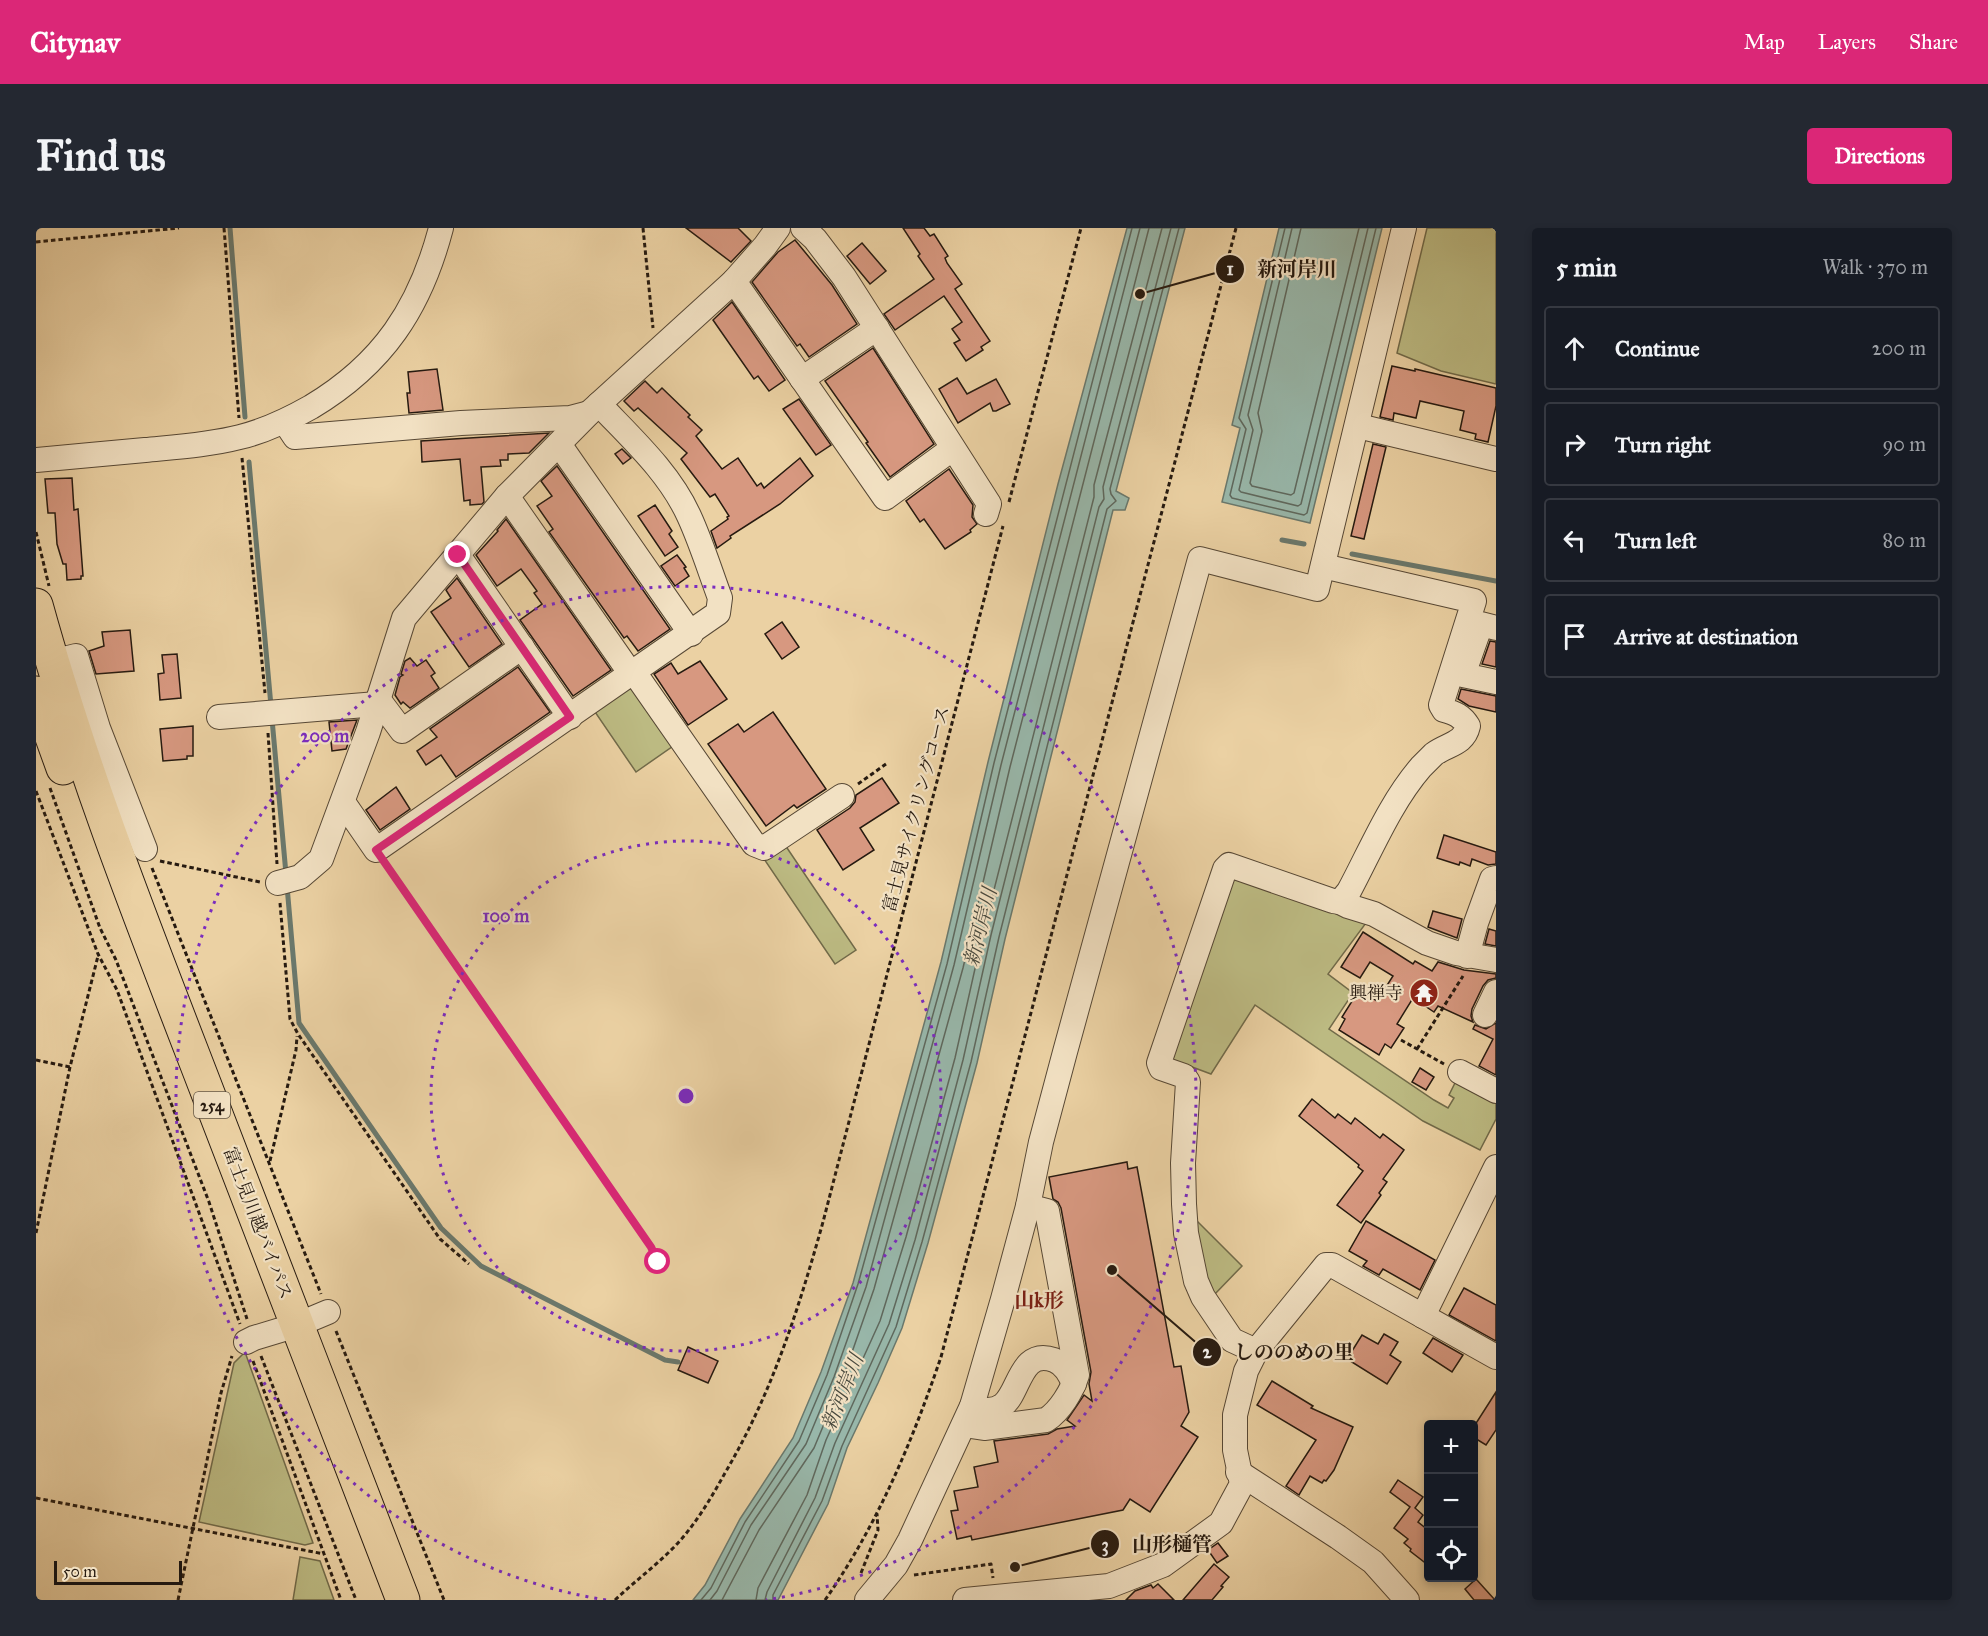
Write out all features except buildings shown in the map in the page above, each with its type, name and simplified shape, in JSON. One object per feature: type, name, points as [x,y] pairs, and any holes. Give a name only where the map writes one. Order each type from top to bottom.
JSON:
[{"type":"highway","name":"富士見川越バイパス","points":[[36,605],[80,751],[159,967],[263,1334],[404,1600]]},
{"type":"highway","name":"富士見川越バイパス","points":[[36,693],[132,955],[263,1334],[380,1600]]},
{"type":"street","points":[[36,460],[183,447],[240,437],[285,422],[338,391],[366,366],[394,333],[417,297],[433,258],[441,228]]},
{"type":"street","points":[[803,228],[815,239],[844,277],[952,449],[999,515]]},
{"type":"street","points":[[863,1589],[885,1579],[910,1540],[968,1415],[993,1336],[1028,1206],[1041,1142],[1200,559],[1317,589],[1404,228]]},
{"type":"street","points":[[285,882],[308,871],[321,859],[344,802],[404,618],[507,496],[594,408],[734,281],[775,229]]},
{"type":"street","points":[[734,281],[885,498],[952,449]]},
{"type":"street","points":[[802,379],[877,328]]},
{"type":"street","points":[[285,422],[296,437],[461,423],[570,418],[594,408]]},
{"type":"street","points":[[344,802],[376,850],[691,634],[718,613],[720,598],[688,514],[648,456],[594,408]]},
{"type":"street","points":[[1358,426],[1496,459]]},
{"type":"street","points":[[559,444],[691,634]]},
{"type":"street","points":[[507,496],[754,844],[764,848],[842,796]]},
{"type":"street","points":[[458,555],[570,717]]},
{"type":"street","points":[[1323,566],[1474,600],[1441,705],[1444,710],[1455,713],[1463,719],[1468,726],[1466,734],[1462,740],[1434,754],[1413,778],[1397,801],[1349,891],[1340,902]]},
{"type":"street","points":[[1496,628],[1481,624],[1463,675],[1496,682]]},
{"type":"street","points":[[378,701],[402,731],[522,647]]},
{"type":"street","points":[[52,662],[76,656],[98,728],[145,849]]},
{"type":"street","points":[[219,717],[378,701]]},
{"type":"street","points":[[1256,1351],[1232,1340],[1203,1297],[1196,1281],[1186,1233],[1184,1204],[1183,1162],[1188,1082],[1184,1076],[1161,1068],[1159,1063],[1225,869],[1229,865],[1340,902],[1374,914],[1427,943],[1479,958],[1476,923],[1492,879],[1496,878]]},
{"type":"street","points":[[1460,1072],[1496,1091]]},
{"type":"street","points":[[1423,1316],[1496,1167]]},
{"type":"street","points":[[968,1415],[984,1428],[1046,1420],[1053,1415],[1074,1384],[1077,1375],[1047,1211],[1028,1206]]},
{"type":"street","points":[[965,1600],[1109,1586],[1163,1565],[1221,1523],[1242,1484],[1238,1472],[1235,1415],[1246,1371],[1256,1351],[1326,1265],[1332,1265],[1496,1357]]},
{"type":"street","points":[[263,1334],[328,1312]]},
{"type":"street","points":[[968,1415],[1004,1404],[1025,1369],[1040,1359],[1056,1360],[1071,1374],[1074,1384]]},
{"type":"street","points":[[1238,1472],[1373,1562],[1407,1600]]},
{"type":"path","points":[[36,242],[179,228]]},
{"type":"path","points":[[224,228],[240,437],[272,712],[285,882],[290,1019],[298,1034],[440,1239],[469,1264]]},
{"type":"path","points":[[644,228],[655,352]]},
{"type":"path","name":"富士見サイクリングコース","points":[[615,1600],[662,1559],[689,1530],[718,1485],[758,1412],[799,1306],[823,1222],[999,515],[1081,228]]},
{"type":"path","points":[[825,1600],[841,1577],[877,1512],[910,1440],[941,1357],[1236,228]]},
{"type":"path","points":[[842,796],[886,764]]},
{"type":"path","points":[[48,783],[100,928],[116,960],[209,1202],[224,1251],[263,1334],[324,1554],[341,1600]]},
{"type":"path","points":[[36,791],[98,954],[117,990],[263,1334],[356,1600]]},
{"type":"path","points":[[145,849],[157,861],[255,881],[285,882]]},
{"type":"path","points":[[145,849],[444,1600]]},
{"type":"path","points":[[376,850],[651,1247],[658,1262],[656,1272]]},
{"type":"path","points":[[36,1233],[70,1067],[98,954]]},
{"type":"path","points":[[1418,1049],[1479,958]]},
{"type":"path","points":[[269,1162],[298,1034]]},
{"type":"path","points":[[1401,1040],[1460,1072]]},
{"type":"path","points":[[36,1060],[70,1067]]},
{"type":"path","points":[[178,1600],[221,1393],[231,1358],[263,1334]]},
{"type":"path","points":[[36,1498],[324,1554]]},
{"type":"path","points":[[863,1589],[878,1530],[877,1512]]},
{"type":"path","points":[[885,1579],[991,1564],[994,1596]]},
{"type":"shaded area","points":[[1427,228],[1496,228],[1496,384],[1441,371],[1397,353]]},
{"type":"shaded area","points":[[633,681],[676,744],[636,772],[593,709]]},
{"type":"shaded area","points":[[783,842],[856,950],[835,964],[762,856]]},
{"type":"shaded area","points":[[1230,873],[1369,919],[1328,974],[1353,993],[1329,1029],[1448,1108],[1454,1098],[1449,1095],[1457,1079],[1496,1098],[1496,1119],[1480,1150],[1423,1121],[1255,1005],[1211,1074],[1168,1058]]},
{"type":"shaded area","points":[[1197,1221],[1242,1266],[1212,1297],[1193,1232]]},
{"type":"shaded area","points":[[245,1352],[313,1543],[305,1545],[199,1522],[234,1363]]},
{"type":"shaded area","points":[[300,1557],[320,1561],[334,1600],[293,1600]]},
{"type":"water","points":[[1127,228],[1185,228],[1116,491],[1129,498],[1125,510],[1113,510],[1005,939],[977,1063],[928,1243],[902,1328],[847,1448],[828,1504],[778,1600],[693,1600],[705,1585],[740,1519],[793,1438],[821,1372],[853,1283],[941,962],[988,762],[1058,484]]},
{"type":"water","points":[[1279,228],[1382,228],[1310,523],[1222,502],[1240,428],[1232,425]]},
{"type":"waterway","points":[[230,228],[245,417]]},
{"type":"waterway","points":[[249,462],[271,706]]},
{"type":"waterway","points":[[1282,540],[1304,544]]},
{"type":"waterway","points":[[1352,554],[1496,581]]},
{"type":"waterway","points":[[272,719],[286,874]]},
{"type":"waterway","points":[[287,886],[299,1023],[441,1228],[481,1266],[665,1360],[678,1362]]},
{"type":"place","name":"新河岸川","points":[[1140,294]]},
{"type":"place","name":"興禅寺","points":[[1424,993]]},
{"type":"place","name":"しののめの里","points":[[1112,1270]]},
{"type":"place","name":"山形樋管","points":[[1015,1567]]},
{"type":"district","name":"山k形","points":[[1039,1300]]},
{"type":"route","points":[[458,555],[570,717],[376,850],[651,1247],[658,1262]]}]
